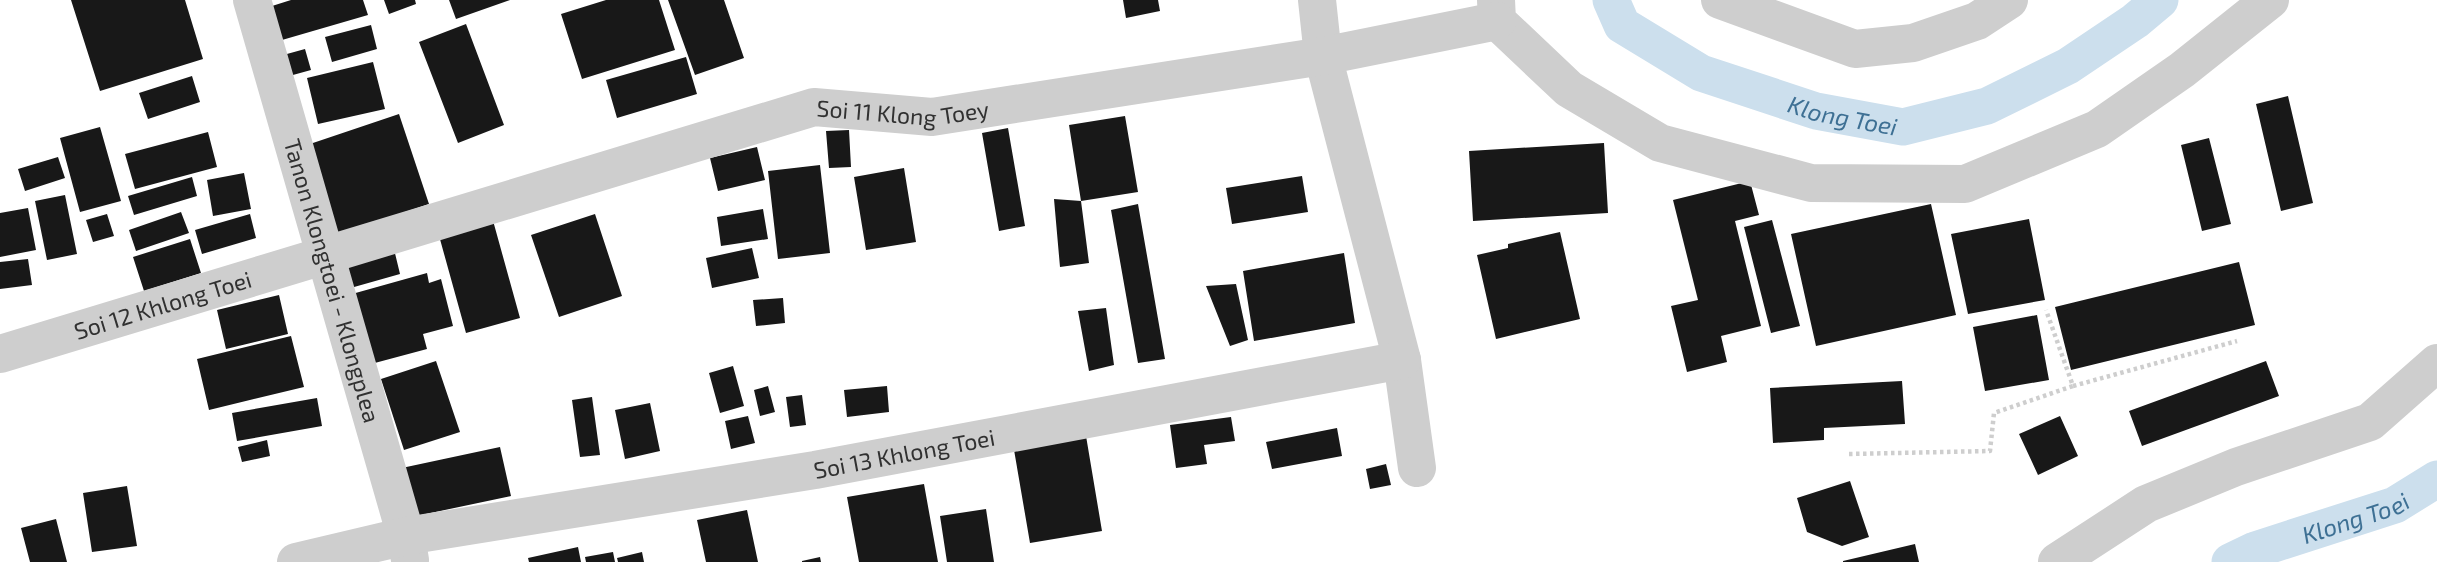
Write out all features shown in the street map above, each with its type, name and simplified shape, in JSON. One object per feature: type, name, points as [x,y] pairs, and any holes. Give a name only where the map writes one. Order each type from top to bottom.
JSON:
[{"type":"street","points":[[1317,0],[1323,56],[1402,360],[1417,468]]},
{"type":"street","points":[[1720,0],[1854,49],[1913,43],[1977,21],[2009,0]]},
{"type":"street","points":[[1496,10],[1569,89],[1660,143],[1811,183],[1965,184],[2097,129],[2182,70],[2270,0]]},
{"type":"street","name":"Tanon Klongtoei - Klongplea","points":[[255,1],[408,549]]},
{"type":"street","name":"Soi 11 Klong Toey","points":[[324,255],[814,107],[932,117],[1323,56],[1496,10]]},
{"type":"street","name":"Soi 12 Khlong Toei","points":[[0,354],[324,255]]},
{"type":"street","name":"Soi 13 Khlong Toei","points":[[296,562],[408,549],[1402,360]]},
{"type":"street","points":[[2057,562],[2146,504],[2236,467],[2370,422],[2437,363]]},
{"type":"path","points":[[2046,310],[2073,386]]},
{"type":"path","points":[[1849,454],[1990,451],[1994,412],[2073,386],[2237,341]]},
{"type":"building","points":[[71,0],[185,0],[203,59],[100,91]]},
{"type":"building","points":[[291,0],[363,0],[368,15],[282,40],[272,6]]},
{"type":"building","points":[[384,0],[415,0],[416,4],[389,14]]},
{"type":"building","points":[[449,0],[510,0],[456,19]]},
{"type":"building","points":[[606,0],[659,0],[675,50],[582,79],[561,14]]},
{"type":"building","points":[[668,0],[724,0],[744,58],[695,75]]},
{"type":"building","points":[[1123,0],[1158,0],[1160,11],[1126,18]]},
{"type":"building","points":[[466,24],[504,125],[458,143],[419,42]]},
{"type":"building","points":[[371,25],[377,49],[332,62],[325,37]]},
{"type":"building","points":[[305,49],[311,70],[282,78],[276,57]]},
{"type":"building","points":[[686,57],[697,94],[617,118],[606,80]]},
{"type":"building","points":[[373,62],[385,109],[318,124],[307,78]]},
{"type":"building","points":[[192,76],[200,102],[148,119],[139,93]]},
{"type":"building","points":[[2288,96],[2313,203],[2281,211],[2256,104]]},
{"type":"building","points":[[399,114],[429,204],[334,236],[304,146]]},
{"type":"building","points":[[1125,116],[1138,192],[1081,201],[1069,125]]},
{"type":"building","points":[[100,127],[121,201],[80,212],[60,138]]},
{"type":"building","points":[[1008,128],[1025,226],[999,231],[982,133]]},
{"type":"building","points":[[849,130],[851,167],[829,168],[826,131]]},
{"type":"building","points":[[208,132],[217,167],[135,189],[125,154]]},
{"type":"building","points":[[2209,138],[2231,224],[2202,231],[2181,145]]},
{"type":"building","points":[[1604,143],[1608,213],[1473,221],[1469,151]]},
{"type":"building","points":[[757,147],[765,180],[718,191],[710,158]]},
{"type":"building","points":[[58,157],[65,178],[25,191],[18,169]]},
{"type":"building","points":[[820,165],[830,253],[778,259],[768,171]]},
{"type":"building","points":[[904,168],[916,242],[866,250],[854,177]]},
{"type":"building","points":[[244,173],[251,209],[213,216],[207,180]]},
{"type":"building","points":[[1302,176],[1308,212],[1232,224],[1226,188]]},
{"type":"building","points":[[192,177],[197,196],[134,215],[128,196]]},
{"type":"building","points":[[1750,181],[1759,215],[1735,221],[1761,326],[1721,336],[1727,362],[1687,372],[1671,306],[1698,300],[1673,200]]},
{"type":"building","points":[[65,195],[77,254],[47,260],[35,201]]},
{"type":"building","points":[[1054,199],[1081,201],[1089,263],[1060,267]]},
{"type":"building","points":[[1138,204],[1165,359],[1138,363],[1111,210]]},
{"type":"building","points":[[1931,204],[1956,315],[1816,346],[1791,234]]},
{"type":"building","points":[[28,208],[36,250],[0,257],[0,213]]},
{"type":"building","points":[[763,209],[768,239],[721,246],[717,217]]},
{"type":"building","points":[[181,212],[189,233],[136,251],[129,230]]},
{"type":"building","points":[[107,214],[114,236],[93,242],[86,220]]},
{"type":"building","points":[[250,214],[256,238],[202,254],[195,230]]},
{"type":"building","points":[[595,214],[622,296],[559,317],[531,235]]},
{"type":"building","points":[[492,217],[520,318],[466,333],[438,232]]},
{"type":"building","points":[[2029,219],[2045,300],[1968,314],[1951,234]]},
{"type":"building","points":[[1772,220],[1800,326],[1771,333],[1744,227]]},
{"type":"building","points":[[1560,232],[1580,319],[1496,339],[1477,255],[1508,248],[1508,244]]},
{"type":"building","points":[[190,239],[201,273],[144,291],[133,257]]},
{"type":"building","points":[[393,245],[400,274],[347,289],[340,259]]},
{"type":"building","points":[[752,248],[759,278],[712,288],[706,258]]},
{"type":"building","points":[[1344,253],[1355,323],[1254,341],[1243,271]]},
{"type":"building","points":[[28,259],[32,285],[0,289],[0,262]]},
{"type":"building","points":[[2239,262],[2255,325],[2071,370],[2055,307]]},
{"type":"building","points":[[427,273],[429,283],[441,279],[453,326],[423,334],[427,349],[371,364],[352,294]]},
{"type":"building","points":[[1236,284],[1248,340],[1230,346],[1206,286]]},
{"type":"building","points":[[279,295],[288,334],[226,349],[217,310]]},
{"type":"building","points":[[783,298],[785,323],[756,326],[753,300]]},
{"type":"building","points":[[1106,308],[1114,365],[1089,371],[1078,311]]},
{"type":"building","points":[[2037,315],[2049,380],[1985,391],[1973,327]]},
{"type":"building","points":[[291,336],[304,387],[209,410],[197,359]]},
{"type":"building","points":[[436,361],[460,432],[404,450],[381,379]]},
{"type":"building","points":[[2266,361],[2279,396],[2142,446],[2129,411]]},
{"type":"building","points":[[733,366],[744,406],[720,413],[709,373]]},
{"type":"building","points":[[1902,381],[1905,424],[1824,428],[1824,440],[1773,443],[1770,388]]},
{"type":"building","points":[[768,386],[775,412],[760,416],[754,390]]},
{"type":"building","points":[[887,386],[889,412],[847,417],[844,390]]},
{"type":"building","points":[[802,395],[806,425],[790,427],[786,397]]},
{"type":"building","points":[[592,397],[600,455],[580,457],[572,400]]},
{"type":"building","points":[[317,398],[322,426],[237,441],[232,413]]},
{"type":"building","points":[[650,403],[660,451],[625,459],[615,410]]},
{"type":"building","points":[[748,416],[755,443],[731,449],[725,421]]},
{"type":"building","points":[[2060,416],[2078,456],[2038,475],[2019,434]]},
{"type":"building","points":[[1231,417],[1235,441],[1204,445],[1207,464],[1176,468],[1170,425]]},
{"type":"building","points":[[1084,424],[1102,531],[1030,543],[1013,444]]},
{"type":"building","points":[[1337,428],[1342,456],[1272,469],[1266,442]]},
{"type":"building","points":[[267,440],[270,456],[242,462],[238,447]]},
{"type":"building","points":[[500,447],[511,496],[407,518],[397,469]]},
{"type":"building","points":[[1386,464],[1391,485],[1370,489],[1366,469]]},
{"type":"building","points":[[1850,481],[1869,537],[1842,546],[1807,532],[1797,498]]},
{"type":"building","points":[[924,484],[938,562],[859,562],[847,497]]},
{"type":"building","points":[[127,486],[137,546],[92,552],[83,493]]},
{"type":"building","points":[[986,509],[994,562],[947,562],[940,516]]},
{"type":"building","points":[[747,510],[758,562],[706,562],[697,520]]},
{"type":"building","points":[[56,519],[67,562],[30,562],[21,528]]},
{"type":"building","points":[[1915,544],[1919,562],[1843,562],[1843,561]]},
{"type":"building","points":[[578,547],[581,562],[529,562],[528,558]]},
{"type":"building","points":[[613,552],[615,562],[586,562],[585,557]]},
{"type":"building","points":[[642,552],[644,562],[618,562],[617,558]]},
{"type":"building","points":[[820,557],[821,562],[802,562],[802,561]]},
{"type":"waterway","name":"Klong Toei","points":[[1611,0],[1622,25],[1701,73],[1816,111],[1903,127],[1987,106],[2068,66],[2135,21],[2160,0]]},
{"type":"waterway","name":"Klong Toei","points":[[2230,562],[2255,550],[2395,505],[2437,479]]}]
